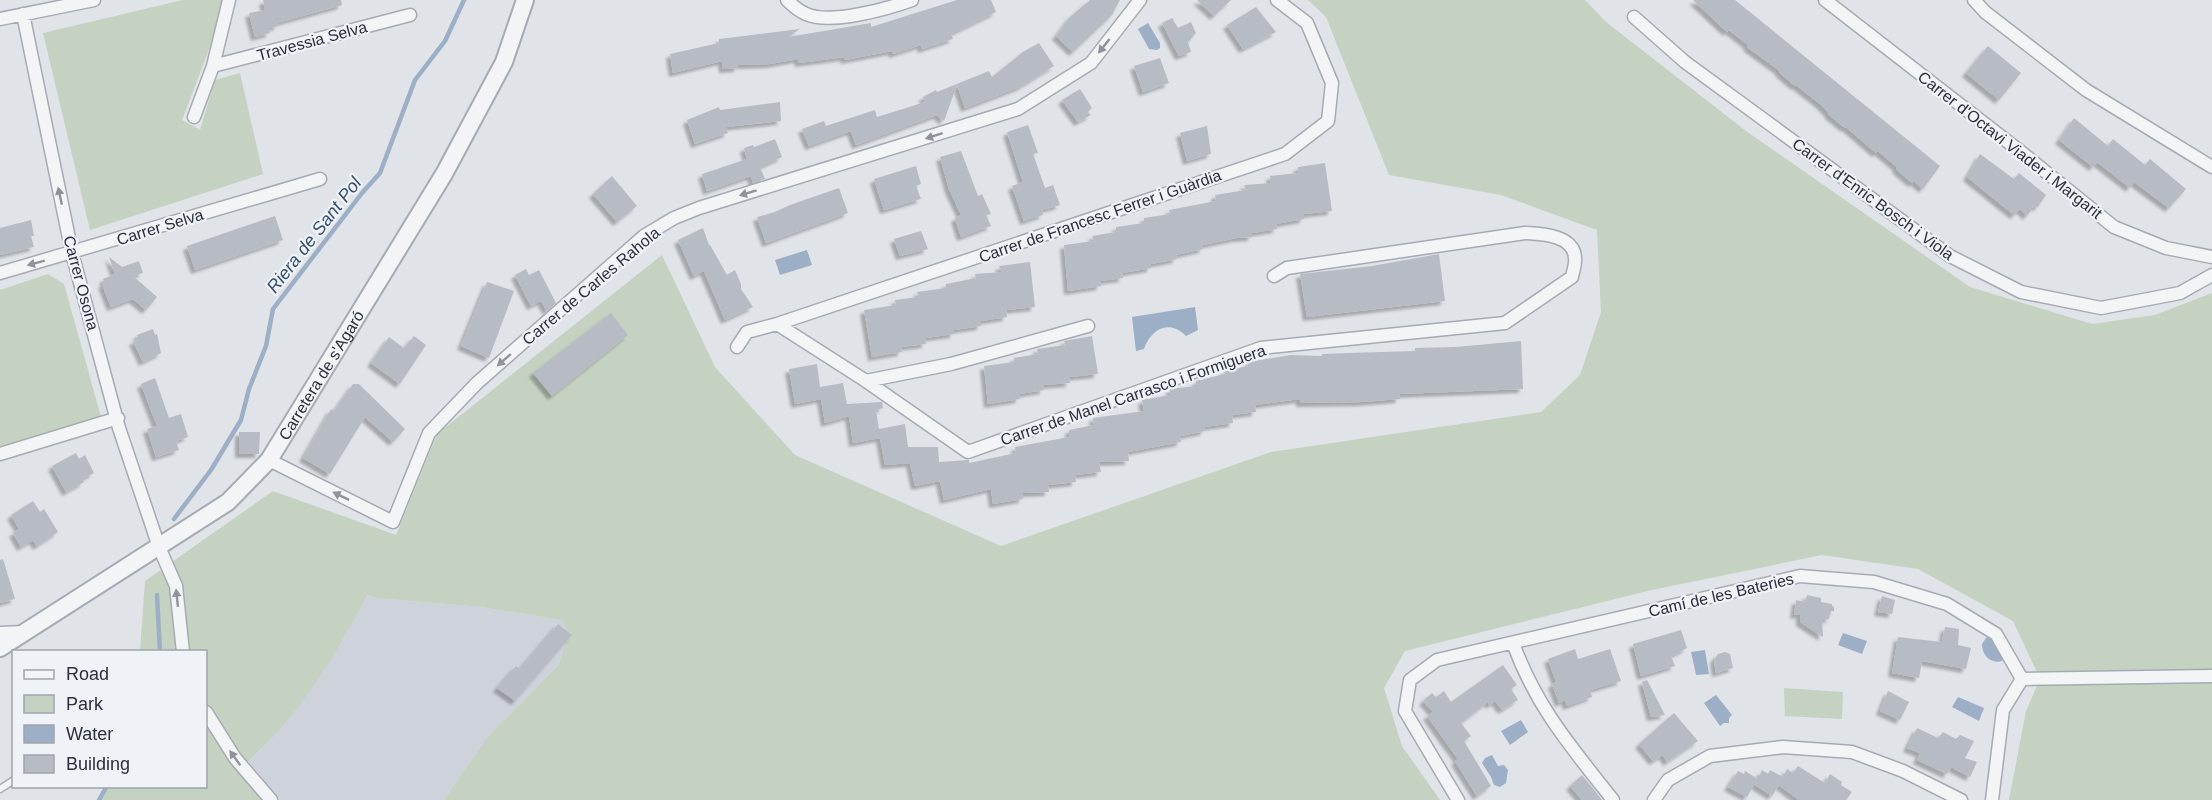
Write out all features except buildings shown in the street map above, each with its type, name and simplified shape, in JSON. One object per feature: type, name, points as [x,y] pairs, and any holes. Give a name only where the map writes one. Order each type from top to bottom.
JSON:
[{"type":"street","points":[[0,19],[94,0]]},
{"type":"street","points":[[194,117],[213,66],[229,0]]},
{"type":"street","name":"Carretera de s'Agaró","points":[[0,648],[228,502],[269,460],[444,174],[504,62],[525,0]]},
{"type":"street","points":[[787,0],[808,15],[820,17],[864,14],[912,0]]},
{"type":"street","name":"Carrer de Carles Rahola","points":[[269,460],[393,522],[429,433],[477,383],[644,236],[674,218],[699,208],[1018,109],[1091,63],[1140,0]]},
{"type":"street","name":"Carrer de Francesc Ferrer i Guàrdia","points":[[737,347],[747,332],[777,324],[1285,154],[1328,121],[1332,83],[1307,23],[1277,0]]},
{"type":"street","name":"Carrer d'Octavi Viader i Margarit","points":[[1825,0],[2114,227],[2166,248],[2212,257]]},
{"type":"street","points":[[1974,0],[1985,12],[2086,90],[2212,167]]},
{"type":"street","name":"Carrer Osona","points":[[23,15],[72,253],[118,418],[159,548],[176,586],[183,650]]},
{"type":"street","name":"Travessia Selva","points":[[213,66],[410,15]]},
{"type":"street","name":"Carrer d'Enric Bosch i Viola","points":[[1634,16],[1685,62],[1896,218],[1950,256],[2021,292],[2101,308],[2180,293],[2212,275]]},
{"type":"street","name":"Carrer Selva","points":[[0,273],[320,179]]},
{"type":"street","name":"Carrer de Manel Carrasco i Formiguera","points":[[777,324],[866,381],[968,452],[1261,348],[1505,323],[1572,277],[1576,256],[1568,243],[1551,235],[1525,233],[1287,268],[1274,276]]},
{"type":"street","points":[[866,381],[951,364],[1088,326]]},
{"type":"street","points":[[0,454],[118,418]]},
{"type":"street","name":"Camí de les Bateries","points":[[1458,800],[1405,711],[1410,680],[1437,660],[1800,576],[1874,582],[1947,604],[1996,634],[2022,679]]},
{"type":"street","points":[[0,633],[24,632]]},
{"type":"street","points":[[1513,643],[1523,671],[1545,713],[1613,800]]},
{"type":"street","points":[[1992,800],[2003,710],[2022,679],[2212,676]]},
{"type":"street","points":[[207,714],[235,758],[271,800]]},
{"type":"street","points":[[1654,800],[1668,780],[1710,756],[1783,747],[1852,752],[1903,771],[1961,800]]},
{"type":"shaded area","points":[[366,595],[376,598],[481,607],[562,620],[568,634],[559,664],[485,740],[444,800],[279,800],[248,761],[290,717],[321,674],[345,636]]},
{"type":"green space","points":[[183,0],[228,0],[182,120],[200,130],[215,80],[240,73],[263,174],[90,230],[43,33]]},
{"type":"green space","points":[[1308,0],[1585,0],[1606,22],[1746,131],[1970,287],[2092,324],[2155,315],[2212,293],[2212,800],[2009,800],[2026,711],[2040,679],[2013,621],[1918,569],[1822,555],[1652,590],[1405,651],[1384,688],[1402,746],[1440,800],[444,800],[485,740],[559,664],[568,634],[562,620],[481,607],[376,598],[367,595],[341,643],[295,711],[258,752],[238,770],[262,800],[100,800],[107,788],[207,788],[207,650],[140,650],[145,581],[273,491],[396,535],[437,434],[662,255],[715,367],[795,455],[1001,546],[1271,452],[1541,412],[1580,375],[1601,312],[1597,230],[1501,195],[1389,175],[1326,17]]},
{"type":"green space","points":[[48,274],[64,284],[101,417],[0,448],[0,290]]},
{"type":"green space","points":[[1784,688],[1843,692],[1842,719],[1785,716]]},
{"type":"water","points":[[1148,23],[1160,43],[1160,48],[1157,50],[1149,49],[1138,29]]},
{"type":"water","points":[[807,250],[812,265],[780,275],[775,260]]},
{"type":"water","points":[[1195,307],[1198,330],[1186,336],[1173,328],[1161,329],[1151,336],[1144,349],[1136,351],[1132,317]]},
{"type":"water","points":[[1843,633],[1867,641],[1862,654],[1838,645]]},
{"type":"water","points":[[1991,636],[2004,658],[2002,661],[1991,660],[1985,655],[1982,644],[1986,638]]},
{"type":"water","points":[[1705,650],[1709,674],[1696,675],[1691,652]]},
{"type":"water","points":[[1716,695],[1732,715],[1729,723],[1720,726],[1704,703]]},
{"type":"water","points":[[1958,697],[1984,708],[1979,721],[1952,707]]},
{"type":"water","points":[[1521,720],[1528,732],[1510,745],[1501,731]]},
{"type":"water","points":[[1492,755],[1498,766],[1504,765],[1508,770],[1506,783],[1500,787],[1494,785],[1482,763],[1485,758]]},
{"type":"waterway","name":"Riera de Sant Pol","points":[[174,519],[211,470],[241,420],[249,389],[266,346],[273,309],[380,173],[415,80],[445,41],[464,0]]},
{"type":"waterway","name":"Riera de Sant Pol","points":[[157,595],[160,650]]},
{"type":"waterway","name":"Riera de Sant Pol","points":[[99,800],[106,788]]}]
